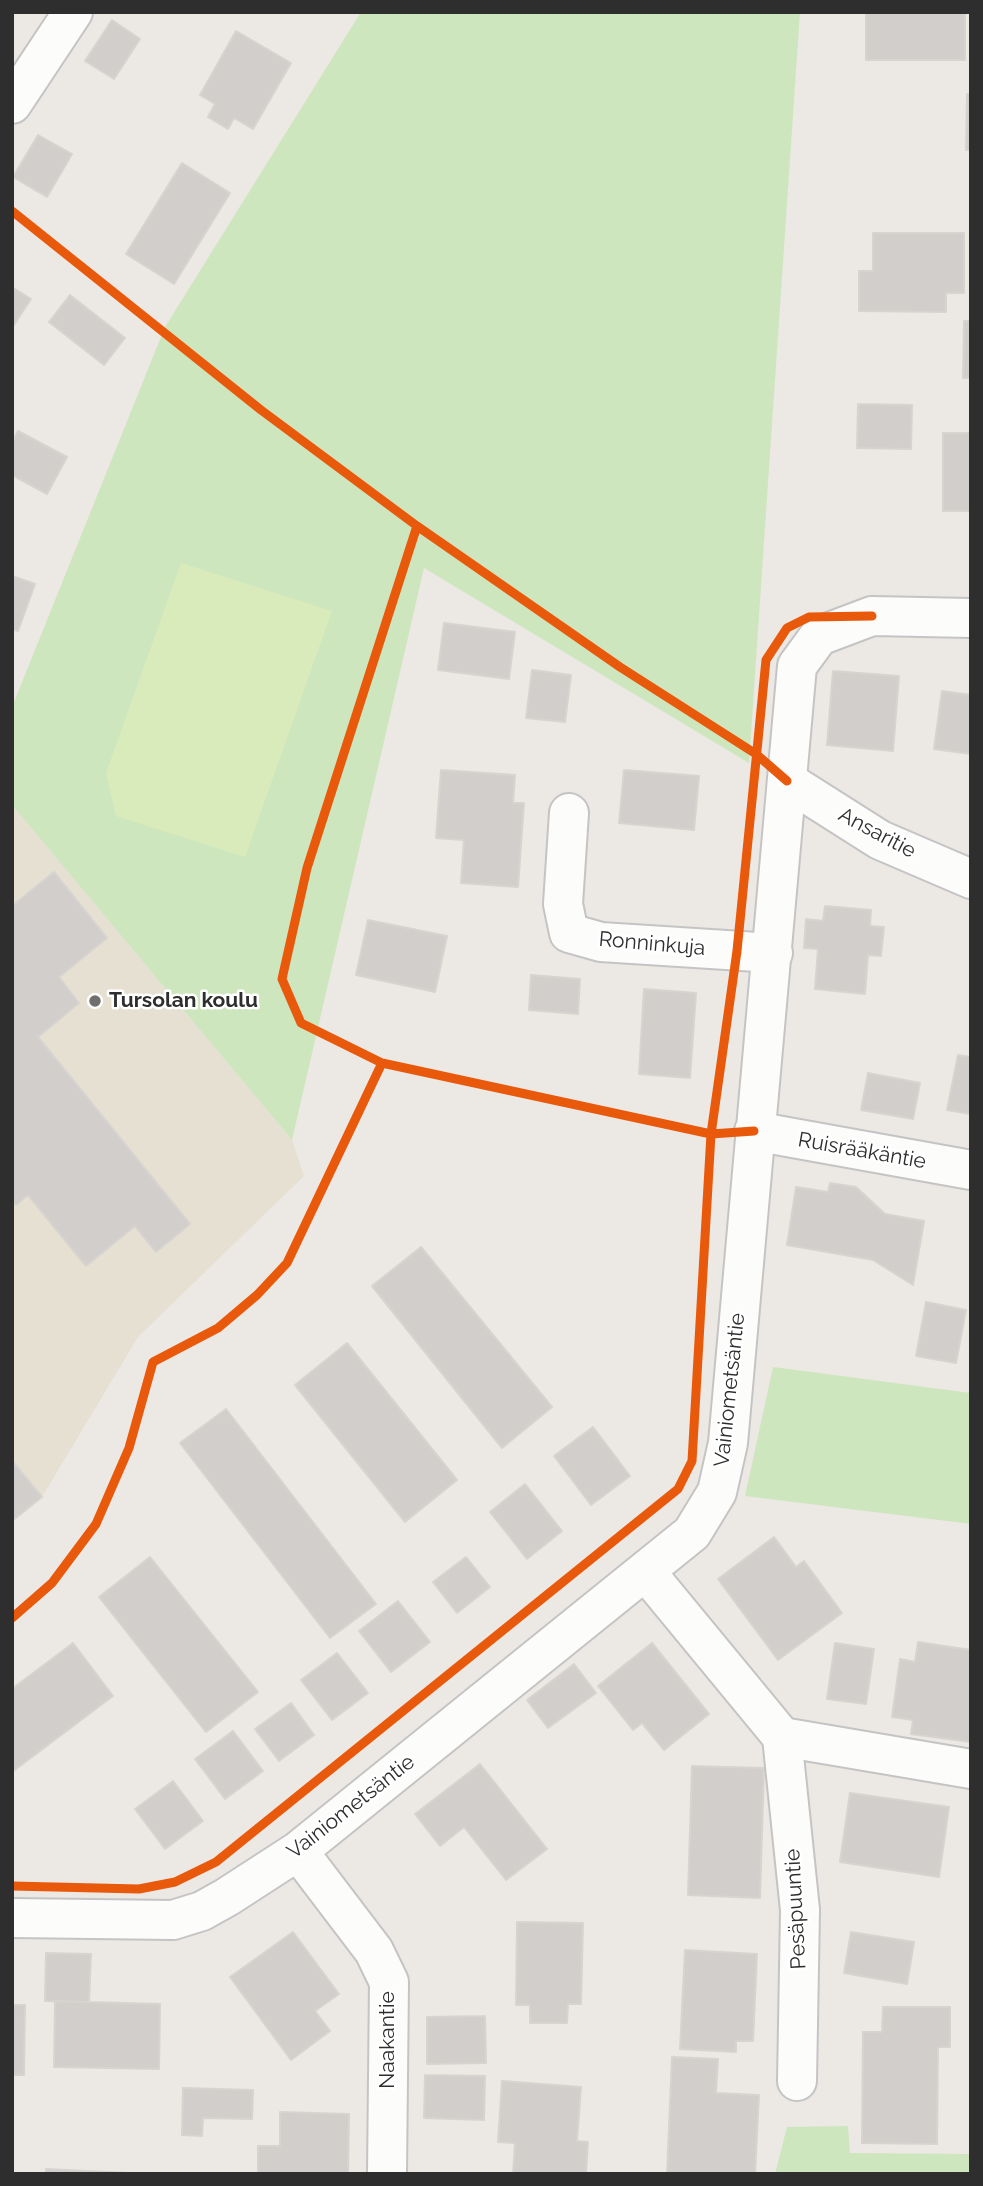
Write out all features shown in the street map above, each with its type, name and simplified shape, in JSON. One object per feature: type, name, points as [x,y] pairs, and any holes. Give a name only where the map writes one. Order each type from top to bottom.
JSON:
[{"type":"street","points":[[12,104],[73,12]]},
{"type":"street","name":"Vainiometsäntie","points":[[12,1918],[173,1920],[202,1912],[298,1851],[646,1572],[692,1532],[717,1492],[728,1443],[797,667],[819,636],[872,616],[971,618]]},
{"type":"street","name":"Ansaritie","points":[[787,780],[880,840],[971,879]]},
{"type":"street","name":"Ronninkuja","points":[[569,813],[563,904],[569,933],[601,942],[772,953]]},
{"type":"street","name":"Ruisrääkäntie","points":[[754,1131],[971,1170]]},
{"type":"street","points":[[646,1572],[782,1737],[971,1769]]},
{"type":"street","name":"Pesäpuuntie","points":[[782,1737],[800,1910],[797,2081]]},
{"type":"street","name":"Naakantie","points":[[298,1851],[374,1951],[389,1982],[387,2174]]},
{"type":"shaded area","name":"Tursolan koulu","points":[[12,805],[292,1140],[304,1176],[138,1337],[42,1497],[12,1521]]},
{"type":"green space","points":[[361,12],[800,12],[749,763],[424,568],[292,1140],[12,805],[12,707],[165,327]]},
{"type":"green space","points":[[181,563],[332,611],[245,857],[116,816],[106,773]]},
{"type":"green space","points":[[773,1367],[971,1393],[971,1524],[745,1496]]},
{"type":"green space","points":[[848,2126],[850,2153],[971,2154],[971,2174],[775,2174],[787,2127]]},
{"type":"building","points":[[866,12],[965,12],[965,60],[866,60]]},
{"type":"building","points":[[112,20],[140,39],[114,79],[85,61]]},
{"type":"building","points":[[236,31],[291,63],[253,129],[234,118],[228,129],[208,117],[215,104],[200,95]]},
{"type":"building","points":[[967,94],[971,94],[971,150],[966,150]]},
{"type":"building","points":[[38,135],[72,154],[47,197],[13,177]]},
{"type":"building","points":[[182,163],[230,193],[174,284],[126,254]]},
{"type":"building","points":[[873,233],[964,233],[964,293],[946,293],[946,312],[859,311],[859,271],[873,271]]},
{"type":"building","points":[[12,287],[31,299],[12,328]]},
{"type":"building","points":[[70,295],[125,338],[104,365],[49,322]]},
{"type":"building","points":[[964,321],[971,321],[971,378],[963,378]]},
{"type":"building","points":[[858,404],[912,405],[911,449],[857,448]]},
{"type":"building","points":[[18,431],[67,457],[47,494],[12,475],[12,442]]},
{"type":"building","points":[[943,433],[971,433],[971,526],[970,511],[943,511]]},
{"type":"building","points":[[12,576],[35,584],[18,631],[12,629]]},
{"type":"building","points":[[444,623],[515,632],[509,679],[438,670]]},
{"type":"building","points":[[532,670],[571,675],[565,722],[526,718]]},
{"type":"building","points":[[833,671],[899,676],[893,751],[827,745]]},
{"type":"building","points":[[942,691],[971,695],[971,754],[934,749]]},
{"type":"building","points":[[441,770],[515,775],[513,803],[524,803],[518,887],[461,883],[464,840],[436,838]]},
{"type":"building","points":[[624,770],[699,776],[694,830],[619,823]]},
{"type":"building","points":[[54,872],[107,938],[59,977],[79,1003],[38,1037],[190,1224],[156,1252],[135,1226],[86,1266],[28,1195],[16,1205],[12,1201],[12,906]]},
{"type":"building","points":[[825,906],[871,910],[870,926],[884,927],[881,956],[868,955],[865,994],[815,989],[818,949],[804,948],[806,919],[823,921]]},
{"type":"building","points":[[368,920],[447,936],[435,992],[356,975]]},
{"type":"building","points":[[531,975],[580,979],[578,1014],[529,1010]]},
{"type":"building","points":[[644,989],[696,993],[690,1078],[639,1074]]},
{"type":"building","points":[[958,1055],[971,1057],[971,1114],[947,1110]]},
{"type":"building","points":[[868,1073],[920,1083],[913,1119],[861,1110]]},
{"type":"building","points":[[830,1183],[856,1187],[885,1214],[924,1221],[913,1285],[873,1260],[787,1245],[796,1187],[828,1192]]},
{"type":"building","points":[[421,1247],[552,1407],[502,1448],[372,1286]]},
{"type":"building","points":[[926,1302],[966,1310],[956,1363],[916,1356]]},
{"type":"building","points":[[347,1343],[457,1480],[405,1522],[295,1385]]},
{"type":"building","points":[[226,1409],[376,1604],[330,1638],[180,1443]]},
{"type":"building","points":[[593,1427],[630,1476],[591,1505],[554,1456]]},
{"type":"building","points":[[12,1463],[42,1497],[12,1521]]},
{"type":"building","points":[[525,1484],[562,1531],[527,1559],[490,1512]]},
{"type":"building","points":[[774,1537],[796,1567],[804,1561],[842,1613],[778,1660],[718,1579]]},
{"type":"building","points":[[150,1557],[258,1692],[206,1732],[99,1597]]},
{"type":"building","points":[[466,1557],[490,1587],[457,1613],[433,1582]]},
{"type":"building","points":[[398,1601],[430,1642],[391,1672],[359,1631]]},
{"type":"building","points":[[918,1642],[971,1650],[971,1742],[911,1734],[913,1720],[892,1717],[900,1659],[915,1662]]},
{"type":"building","points":[[73,1643],[113,1696],[12,1772],[12,1689]]},
{"type":"building","points":[[652,1643],[709,1714],[664,1750],[642,1723],[633,1730],[598,1686]]},
{"type":"building","points":[[835,1643],[874,1649],[866,1704],[827,1699]]},
{"type":"building","points":[[337,1653],[368,1693],[332,1720],[301,1680]]},
{"type":"building","points":[[574,1664],[596,1693],[548,1728],[527,1700]]},
{"type":"building","points":[[291,1703],[314,1735],[279,1761],[255,1729]]},
{"type":"building","points":[[233,1731],[263,1771],[225,1799],[195,1759]]},
{"type":"building","points":[[480,1764],[547,1849],[506,1880],[464,1827],[440,1846],[415,1814]]},
{"type":"building","points":[[692,1766],[764,1768],[760,1898],[688,1895]]},
{"type":"building","points":[[173,1781],[203,1821],[165,1849],[135,1809]]},
{"type":"building","points":[[850,1793],[949,1807],[939,1877],[840,1862]]},
{"type":"building","points":[[517,1922],[583,1923],[581,2004],[568,2004],[567,2023],[530,2023],[530,2005],[516,2005]]},
{"type":"building","points":[[293,1932],[339,1994],[315,2011],[330,2031],[291,2060],[230,1977]]},
{"type":"building","points":[[851,1932],[914,1942],[907,1984],[844,1973]]},
{"type":"building","points":[[685,1950],[757,1954],[753,2041],[736,2041],[736,2052],[680,2049]]},
{"type":"building","points":[[46,1953],[91,1954],[89,2002],[45,2001]]},
{"type":"building","points":[[55,2001],[160,2004],[159,2069],[54,2067]]},
{"type":"building","points":[[12,2005],[25,2005],[24,2075],[12,2075]]},
{"type":"building","points":[[883,2007],[950,2007],[950,2047],[938,2047],[937,2144],[862,2143],[863,2032],[882,2032]]},
{"type":"building","points":[[485,2016],[486,2063],[427,2064],[427,2017]]},
{"type":"building","points":[[672,2057],[718,2059],[716,2093],[759,2095],[755,2174],[667,2174]]},
{"type":"building","points":[[425,2075],[485,2076],[484,2120],[424,2118]]},
{"type":"building","points":[[502,2081],[581,2087],[577,2141],[588,2142],[586,2174],[513,2174],[515,2143],[498,2142]]},
{"type":"building","points":[[183,2088],[253,2090],[252,2119],[203,2118],[202,2136],[182,2135]]},
{"type":"building","points":[[280,2112],[349,2114],[348,2174],[258,2174],[258,2146],[280,2146]]},
{"type":"building","points":[[46,2169],[150,2174],[46,2174]]},
{"type":"cycle path","points":[[12,211],[261,410],[417,526],[620,667],[756,754],[787,781]]},
{"type":"cycle path","points":[[12,1618],[52,1583],[96,1524],[129,1448],[153,1362],[218,1328],[257,1295],[287,1263],[382,1063],[301,1023],[282,979],[307,868],[417,526]]},
{"type":"cycle path","points":[[12,1886],[139,1889],[175,1882],[216,1862],[678,1489],[692,1461],[711,1134],[737,951],[766,660],[787,628],[809,617],[872,616]]},
{"type":"cycle path","points":[[382,1063],[711,1134],[754,1131]]},
{"type":"place","name":"Tursolan koulu","points":[[95,1001]]}]
